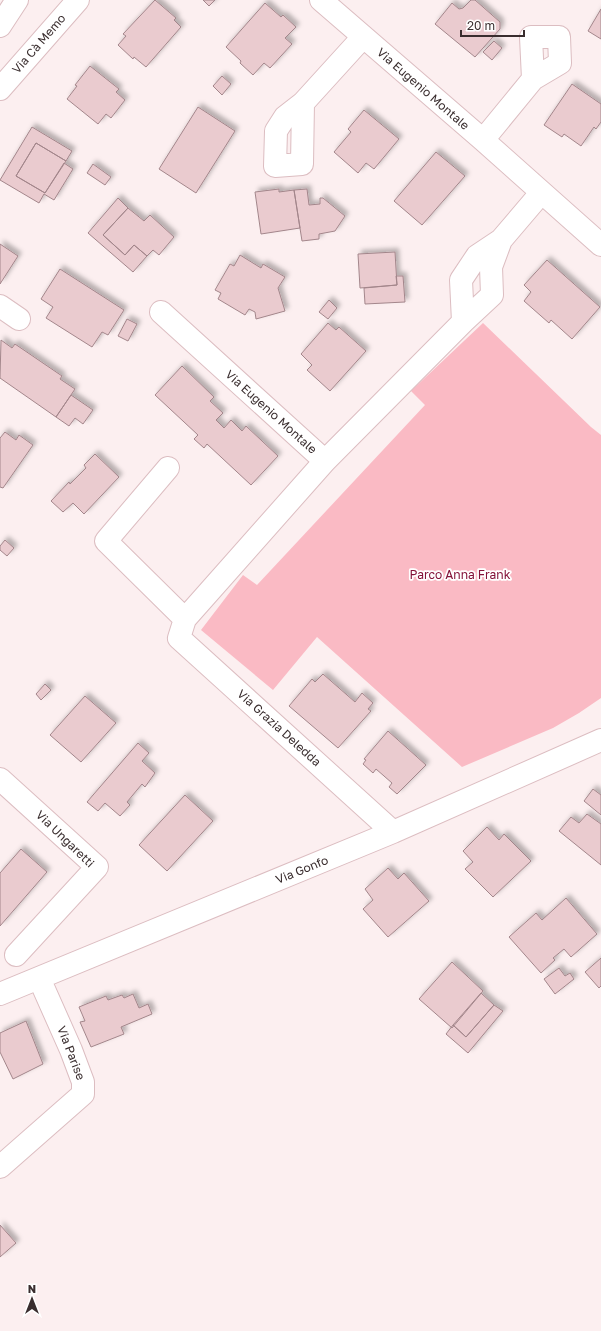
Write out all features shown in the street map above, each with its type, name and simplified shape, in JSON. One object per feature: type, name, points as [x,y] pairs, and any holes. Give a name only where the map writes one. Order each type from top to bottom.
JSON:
[{"type":"street","points":[[0,26],[17,0]]},
{"type":"street","name":"Via Cà Memo","points":[[0,89],[78,0]]},
{"type":"street","name":"Via Eugenio Montale","points":[[321,0],[483,140],[601,245]]},
{"type":"street","points":[[303,103],[363,37]]},
{"type":"street","points":[[483,140],[533,79]]},
{"type":"street","name":"Via Eugenio Montale","points":[[463,322],[461,280],[477,256],[501,240],[541,193]]},
{"type":"street","name":"Via Eugenio Montale","points":[[161,312],[325,461],[463,322],[492,295],[491,267],[501,240]]},
{"type":"street","points":[[0,306],[19,319]]},
{"type":"street","name":"Via Grazia Deledda","points":[[325,461],[185,619],[179,638],[393,832]]},
{"type":"street","points":[[168,468],[106,541],[185,619]]},
{"type":"street","name":"Via Gonfo","points":[[0,994],[393,832],[601,740]]},
{"type":"street","name":"Via Ungaretti","points":[[0,779],[97,867],[16,955]]},
{"type":"street","name":"Via Parise","points":[[0,1167],[83,1094],[83,1082],[71,1050],[39,978]]},
{"type":"green space","name":"Parco Anna Frank","points":[[483,323],[601,435],[601,698],[553,728],[462,767],[317,637],[273,690],[201,630],[243,575],[257,585],[425,405],[411,391]]},
{"type":"building","points":[[155,0],[176,18],[174,20],[181,27],[146,67],[134,57],[133,59],[118,45],[126,36],[123,34]]},
{"type":"building","points":[[203,0],[215,0],[209,6]]},
{"type":"building","points":[[471,0],[475,0],[500,22],[500,29],[475,57],[435,24],[452,3],[459,9],[463,8]]},
{"type":"building","points":[[265,3],[281,17],[283,15],[296,27],[285,38],[292,44],[270,68],[264,63],[253,75],[226,47]]},
{"type":"building","points":[[601,9],[601,39],[588,31]]},
{"type":"building","points":[[494,41],[502,48],[492,60],[483,52]]},
{"type":"building","points":[[90,66],[119,89],[116,92],[125,100],[111,118],[106,114],[98,124],[67,99],[77,86],[75,85]]},
{"type":"building","points":[[222,76],[231,84],[222,95],[213,86]]},
{"type":"building","points":[[572,84],[601,104],[601,122],[596,129],[594,127],[581,146],[564,134],[562,137],[544,125]]},
{"type":"building","points":[[198,107],[235,131],[196,193],[159,169]]},
{"type":"building","points":[[364,110],[399,139],[374,169],[366,163],[358,173],[334,152],[351,132],[348,129]]},
{"type":"building","points":[[32,127],[72,151],[66,161],[36,143],[16,176],[45,193],[64,163],[73,169],[54,200],[44,194],[39,203],[0,180]]},
{"type":"building","points":[[36,143],[66,161],[45,193],[16,176]]},
{"type":"building","points":[[436,152],[465,176],[422,225],[394,201]]},
{"type":"building","points":[[93,164],[111,177],[105,185],[87,173]]},
{"type":"building","points":[[279,189],[279,192],[294,190],[300,228],[261,234],[255,192]]},
{"type":"building","points":[[307,189],[309,205],[320,204],[320,198],[323,198],[345,216],[335,231],[319,234],[319,239],[302,241],[294,190]]},
{"type":"building","points":[[118,198],[128,208],[103,235],[125,255],[134,245],[147,256],[133,272],[88,233]]},
{"type":"building","points":[[128,208],[144,221],[150,215],[174,237],[159,255],[153,250],[147,256],[134,245],[125,255],[103,235]]},
{"type":"building","points":[[0,244],[18,256],[0,284]]},
{"type":"building","points":[[395,252],[397,285],[360,288],[358,254]]},
{"type":"building","points":[[240,255],[261,268],[263,264],[285,277],[278,288],[285,311],[256,319],[255,312],[249,309],[245,315],[218,299],[221,293],[215,290],[230,264],[234,266]]},
{"type":"building","points":[[547,260],[600,307],[572,339],[551,320],[549,323],[524,301],[531,292],[524,285]]},
{"type":"building","points":[[60,269],[124,310],[108,335],[102,332],[92,347],[46,318],[53,307],[41,299]]},
{"type":"building","points":[[396,276],[403,276],[405,302],[365,304],[364,288],[397,285]]},
{"type":"building","points":[[329,300],[337,308],[328,319],[319,312]]},
{"type":"building","points":[[127,319],[137,324],[128,341],[118,336]]},
{"type":"building","points":[[328,323],[336,330],[339,327],[366,351],[330,391],[307,370],[312,365],[301,354]]},
{"type":"building","points":[[1,340],[12,348],[15,344],[62,376],[60,379],[75,389],[56,417],[0,378]]},
{"type":"building","points":[[182,366],[214,397],[210,401],[223,413],[216,420],[224,428],[231,420],[242,431],[246,426],[278,456],[251,485],[207,444],[204,448],[194,439],[198,435],[155,395]]},
{"type":"building","points":[[71,395],[93,410],[83,424],[75,418],[69,426],[56,417]]},
{"type":"building","points":[[5,432],[16,440],[19,435],[33,445],[3,488],[0,487],[0,438]]},
{"type":"building","points":[[95,454],[119,477],[84,514],[73,503],[63,512],[51,501],[69,482],[70,484],[86,468],[84,465]]},
{"type":"building","points":[[5,540],[14,548],[7,556],[0,550],[0,546]]},
{"type":"building","points":[[323,674],[355,702],[362,693],[373,703],[368,709],[371,711],[338,748],[289,706],[312,679],[315,682]]},
{"type":"building","points":[[45,684],[51,690],[41,700],[36,694]]},
{"type":"building","points":[[85,696],[116,723],[81,762],[50,735]]},
{"type":"building","points":[[388,731],[426,765],[397,794],[389,787],[392,783],[376,769],[373,773],[363,764],[366,760],[364,759]]},
{"type":"building","points":[[138,743],[149,753],[142,761],[155,773],[145,787],[142,784],[127,802],[130,805],[120,816],[105,803],[98,811],[87,802]]},
{"type":"building","points":[[593,789],[601,795],[601,815],[584,801]]},
{"type":"building","points":[[185,795],[213,821],[167,871],[139,845]]},
{"type":"building","points":[[587,814],[601,824],[601,865],[559,831],[571,817],[579,823]]},
{"type":"building","points":[[487,827],[499,840],[504,834],[531,861],[493,897],[465,869],[473,862],[463,851]]},
{"type":"building","points":[[21,849],[47,872],[0,926],[0,873]]},
{"type":"building","points":[[388,868],[398,879],[404,873],[429,901],[388,937],[363,909],[373,900],[365,889]]},
{"type":"building","points":[[566,898],[597,934],[571,957],[564,949],[553,958],[555,960],[541,973],[509,937],[536,913],[542,920]]},
{"type":"building","points":[[601,958],[601,986],[599,988],[585,972]]},
{"type":"building","points":[[452,962],[483,991],[452,1028],[419,999]]},
{"type":"building","points":[[559,968],[565,976],[570,973],[574,979],[555,994],[544,979]]},
{"type":"building","points":[[481,993],[494,1005],[466,1037],[453,1025]]},
{"type":"building","points":[[133,994],[139,1008],[148,1004],[152,1014],[121,1027],[124,1034],[91,1047],[80,1022],[85,1021],[79,1007],[106,996],[108,1000],[122,995],[124,998]]},
{"type":"building","points":[[494,1005],[503,1011],[468,1053],[446,1034],[453,1025],[466,1037]]},
{"type":"building","points":[[26,1021],[43,1064],[13,1079],[0,1052],[0,1033]]},
{"type":"building","points":[[0,1225],[16,1243],[0,1257]]}]
